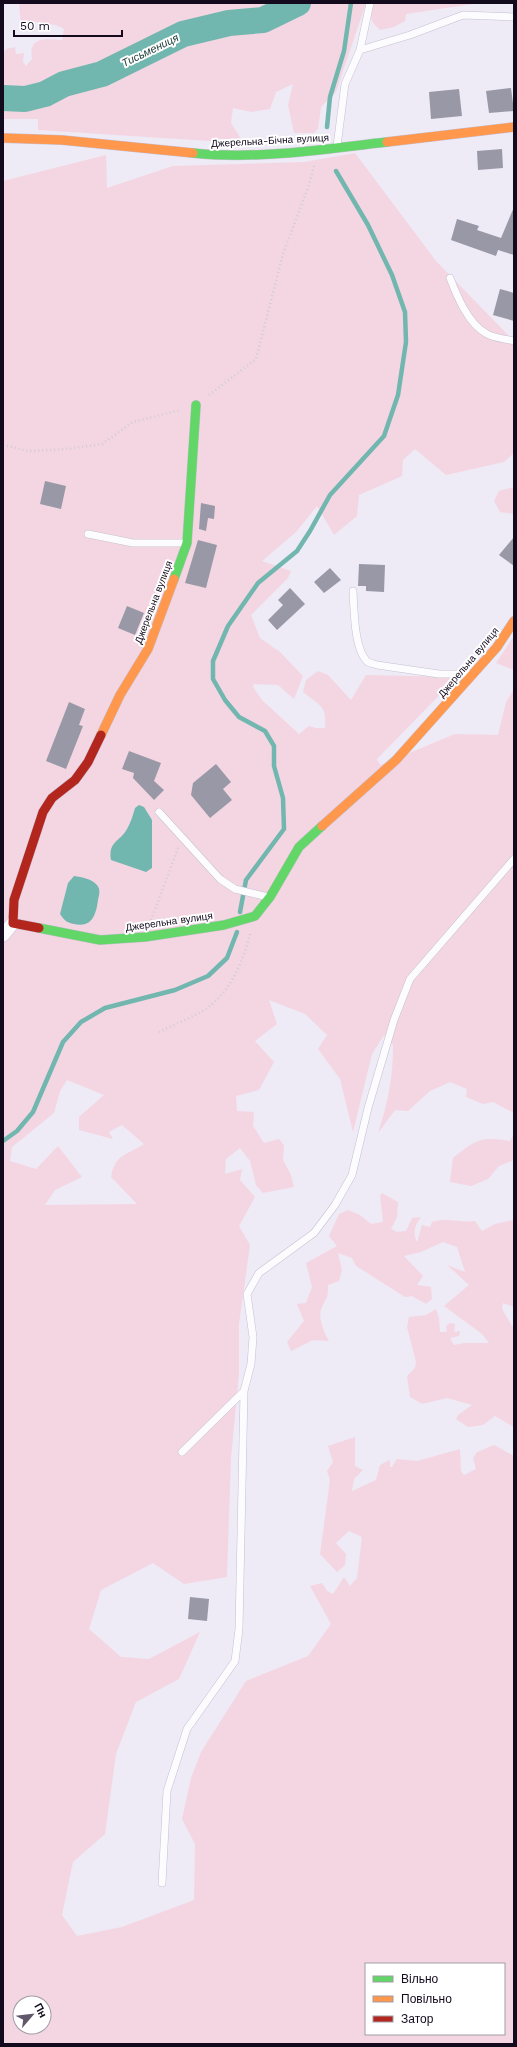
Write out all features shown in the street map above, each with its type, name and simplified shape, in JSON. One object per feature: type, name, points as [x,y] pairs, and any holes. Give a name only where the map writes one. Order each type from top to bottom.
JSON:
[{"type":"street","name":"Джерельна-Бічна вулиця","points":[[3,138],[62,140],[219,156],[318,150],[514,127]]},
{"type":"street","name":"Джерельна вулиця","points":[[196,406],[187,543],[148,649],[120,695],[88,762],[75,780],[52,798],[43,812],[14,900],[13,922],[100,940],[145,937],[224,925],[255,916],[270,897],[300,847],[396,760],[497,647],[514,621]]},
{"type":"street","points":[[3,935],[13,922]]},
{"type":"lane","points":[[336,148],[345,84],[360,50],[370,3]]},
{"type":"lane","points":[[360,50],[410,35],[463,14],[514,18]]},
{"type":"lane","points":[[450,278],[456,294],[479,328],[487,335],[514,341]]},
{"type":"lane","points":[[88,534],[134,543],[187,543]]},
{"type":"lane","points":[[353,591],[357,639],[362,654],[368,662],[377,665],[439,674],[474,674]]},
{"type":"lane","points":[[159,812],[220,879],[235,889],[270,897]]},
{"type":"lane","points":[[162,1883],[167,1791],[186,1729],[235,1661],[240,1629],[244,1391],[251,1364],[253,1337],[247,1294],[260,1273],[314,1233],[335,1205],[352,1175],[368,1108],[394,1020],[410,978],[514,859]]},
{"type":"lane","points":[[182,1452],[244,1391]]},
{"type":"path","points":[[3,444],[28,452],[68,449],[102,444],[133,422],[196,406],[256,359],[283,254],[309,185],[318,150]]},
{"type":"path","points":[[145,937],[182,838]]},
{"type":"path","points":[[159,1032],[211,1005],[229,984],[243,960],[255,916]]},
{"type":"shaded area","points":[[19,3],[366,3],[336,92],[321,107],[318,129],[314,133],[294,133],[288,105],[293,84],[276,92],[270,109],[251,112],[233,108],[231,123],[243,142],[225,142],[38,130],[38,119],[3,119],[3,54],[6,49],[15,47],[16,54],[24,53],[23,62],[26,66],[32,59],[31,52],[36,43],[40,40],[62,40],[64,29],[56,25],[30,21],[33,32],[21,27]]},
{"type":"shaded area","points":[[366,3],[479,3],[406,14],[405,21],[394,27],[380,30],[373,23]]},
{"type":"shaded area","points":[[355,153],[436,261],[514,341],[514,453],[504,462],[446,475],[415,449],[403,460],[402,476],[359,495],[357,516],[334,535],[317,506],[296,532],[262,561],[291,571],[288,578],[251,615],[260,638],[280,652],[303,676],[294,699],[278,685],[254,684],[253,687],[262,700],[299,734],[309,726],[325,728],[325,715],[323,710],[318,703],[303,692],[306,680],[318,671],[328,675],[351,700],[366,675],[457,677],[377,759],[380,765],[455,734],[498,735],[506,702],[514,689],[514,1113],[493,1102],[483,1104],[466,1097],[467,1089],[450,1082],[430,1091],[408,1111],[395,1110],[378,1133],[385,1111],[393,1057],[393,1045],[384,1035],[372,1054],[353,1132],[340,1079],[318,1049],[327,1035],[305,1014],[269,1000],[277,1024],[255,1041],[274,1062],[259,1090],[236,1096],[237,1111],[254,1112],[253,1126],[264,1143],[279,1139],[284,1145],[283,1160],[291,1175],[294,1187],[263,1193],[256,1185],[250,1161],[240,1148],[226,1159],[225,1174],[242,1169],[240,1180],[255,1197],[239,1226],[250,1245],[239,1324],[239,1374],[231,1458],[227,1577],[184,1584],[153,1563],[101,1590],[89,1629],[121,1657],[149,1659],[200,1632],[179,1679],[136,1702],[116,1754],[105,1834],[73,1862],[62,1915],[77,1936],[122,1927],[194,1900],[195,1844],[182,1819],[191,1778],[201,1752],[246,1681],[308,1656],[331,1624],[310,1586],[322,1583],[327,1591],[333,1594],[344,1577],[350,1586],[357,1578],[362,1537],[349,1531],[336,1543],[346,1554],[345,1565],[337,1572],[320,1554],[330,1480],[327,1471],[333,1462],[328,1446],[355,1437],[355,1466],[363,1470],[354,1479],[352,1491],[376,1480],[380,1465],[390,1460],[390,1467],[392,1467],[397,1459],[417,1461],[460,1449],[461,1471],[464,1475],[476,1469],[473,1458],[477,1452],[494,1445],[514,1456],[514,2044],[3,2044],[3,181],[106,155],[107,188],[173,166],[304,162]],"holes":[[[67,1080],[104,1095],[79,1117],[79,1130],[113,1139],[109,1132],[122,1125],[144,1144],[119,1159],[115,1164],[111,1177],[137,1204],[45,1205],[55,1190],[82,1177],[58,1146],[36,1169],[10,1161],[12,1147],[54,1113],[60,1091]]]},
{"type":"shaded area","points":[[514,487],[514,514],[500,512],[494,501],[499,491]]},
{"type":"shaded area","points":[[514,636],[514,670],[496,663]]},
{"type":"shaded area","points":[[139,805],[144,807],[152,820],[152,868],[146,872],[111,860],[111,849],[113,845],[127,829],[135,808]]},
{"type":"shaded area","points":[[74,876],[90,880],[97,885],[99,889],[96,911],[92,919],[85,924],[80,925],[69,923],[64,920],[60,914],[68,883]]},
{"type":"shaded area","points":[[514,1134],[514,1160],[499,1166],[488,1179],[471,1186],[450,1182],[453,1158],[473,1143],[485,1139],[510,1141]]},
{"type":"shaded area","points":[[382,1193],[398,1202],[397,1217],[391,1229],[397,1232],[406,1231],[412,1218],[421,1217],[415,1229],[415,1239],[417,1242],[422,1225],[430,1227],[432,1222],[448,1220],[475,1221],[482,1231],[495,1224],[514,1220],[514,1307],[503,1303],[502,1309],[514,1329],[514,1427],[495,1416],[483,1425],[468,1427],[456,1419],[458,1415],[472,1405],[447,1398],[422,1404],[410,1397],[407,1376],[415,1368],[416,1362],[407,1327],[409,1317],[426,1315],[436,1309],[439,1318],[440,1332],[447,1332],[446,1326],[450,1323],[455,1324],[454,1332],[460,1331],[459,1336],[450,1338],[454,1345],[464,1343],[489,1343],[482,1334],[444,1306],[469,1285],[447,1265],[465,1272],[457,1247],[443,1242],[421,1252],[404,1256],[423,1276],[417,1285],[431,1287],[432,1299],[426,1304],[412,1296],[405,1297],[356,1266],[352,1258],[338,1253],[342,1270],[339,1281],[328,1285],[326,1299],[320,1315],[329,1341],[313,1340],[291,1351],[287,1342],[304,1321],[297,1304],[306,1303],[312,1287],[306,1263],[337,1246],[329,1236],[339,1214],[348,1210],[360,1215],[371,1224],[383,1222],[380,1196]]},
{"type":"building","points":[[511,88],[514,111],[489,113],[486,91]]},
{"type":"building","points":[[459,89],[462,116],[431,119],[429,92]]},
{"type":"building","points":[[502,149],[503,168],[478,170],[477,151]]},
{"type":"building","points":[[514,207],[514,255],[498,250],[496,256],[451,240],[457,219],[479,226],[477,230],[501,238]]},
{"type":"building","points":[[500,289],[514,293],[514,321],[493,315]]},
{"type":"building","points":[[45,481],[66,486],[61,509],[40,504]]},
{"type":"building","points":[[201,503],[215,506],[214,519],[208,518],[206,531],[199,529]]},
{"type":"building","points":[[514,537],[514,566],[499,555]]},
{"type":"building","points":[[198,540],[217,545],[206,588],[185,583]]},
{"type":"building","points":[[359,564],[385,565],[384,592],[366,591],[366,586],[358,586]]},
{"type":"building","points":[[330,568],[341,580],[324,593],[314,582]]},
{"type":"building","points":[[290,588],[305,604],[277,630],[268,620],[283,605],[278,600]]},
{"type":"building","points":[[127,606],[144,613],[135,635],[118,628]]},
{"type":"building","points":[[69,702],[85,709],[79,725],[83,726],[66,769],[46,761]]},
{"type":"building","points":[[129,751],[161,763],[154,781],[164,790],[154,800],[133,778],[134,773],[122,769]]},
{"type":"building","points":[[216,764],[231,782],[223,789],[232,800],[210,818],[191,795],[193,783]]},
{"type":"building","points":[[190,1597],[209,1599],[207,1621],[188,1619]]},
{"type":"waterway","name":"Тисьмениця","points":[[3,98],[25,99],[45,94],[64,84],[102,74],[183,34],[229,23],[263,20],[298,3]]},
{"type":"waterway","points":[[327,127],[330,97],[344,51],[351,3]]},
{"type":"waterway","points":[[240,912],[246,880],[284,829],[283,798],[274,766],[274,746],[265,731],[239,717],[225,700],[213,679],[213,661],[228,626],[258,583],[297,551],[330,495],[384,436],[398,395],[406,342],[405,312],[392,275],[368,225],[336,171]]},
{"type":"waterway","points":[[3,1141],[17,1131],[33,1112],[63,1042],[81,1022],[105,1008],[175,990],[208,976],[227,958],[237,932]]},
{"type":"traffic: fast","points":[[193,153],[217,155],[290,153],[387,142]]},
{"type":"traffic: fast","points":[[174,579],[187,543],[196,405]]},
{"type":"traffic: fast","points":[[39,928],[100,940],[145,937],[224,925],[255,916],[270,897],[299,847],[322,826]]},
{"type":"traffic: slow","points":[[387,142],[514,127]]},
{"type":"traffic: slow","points":[[3,138],[62,140],[193,153]]},
{"type":"traffic: slow","points":[[101,735],[120,695],[148,649],[174,579]]},
{"type":"traffic: slow","points":[[322,826],[396,760],[497,647],[514,621]]},
{"type":"traffic: jam","points":[[39,928],[13,923],[14,900],[43,812],[52,798],[75,780],[88,762],[101,735]]}]
